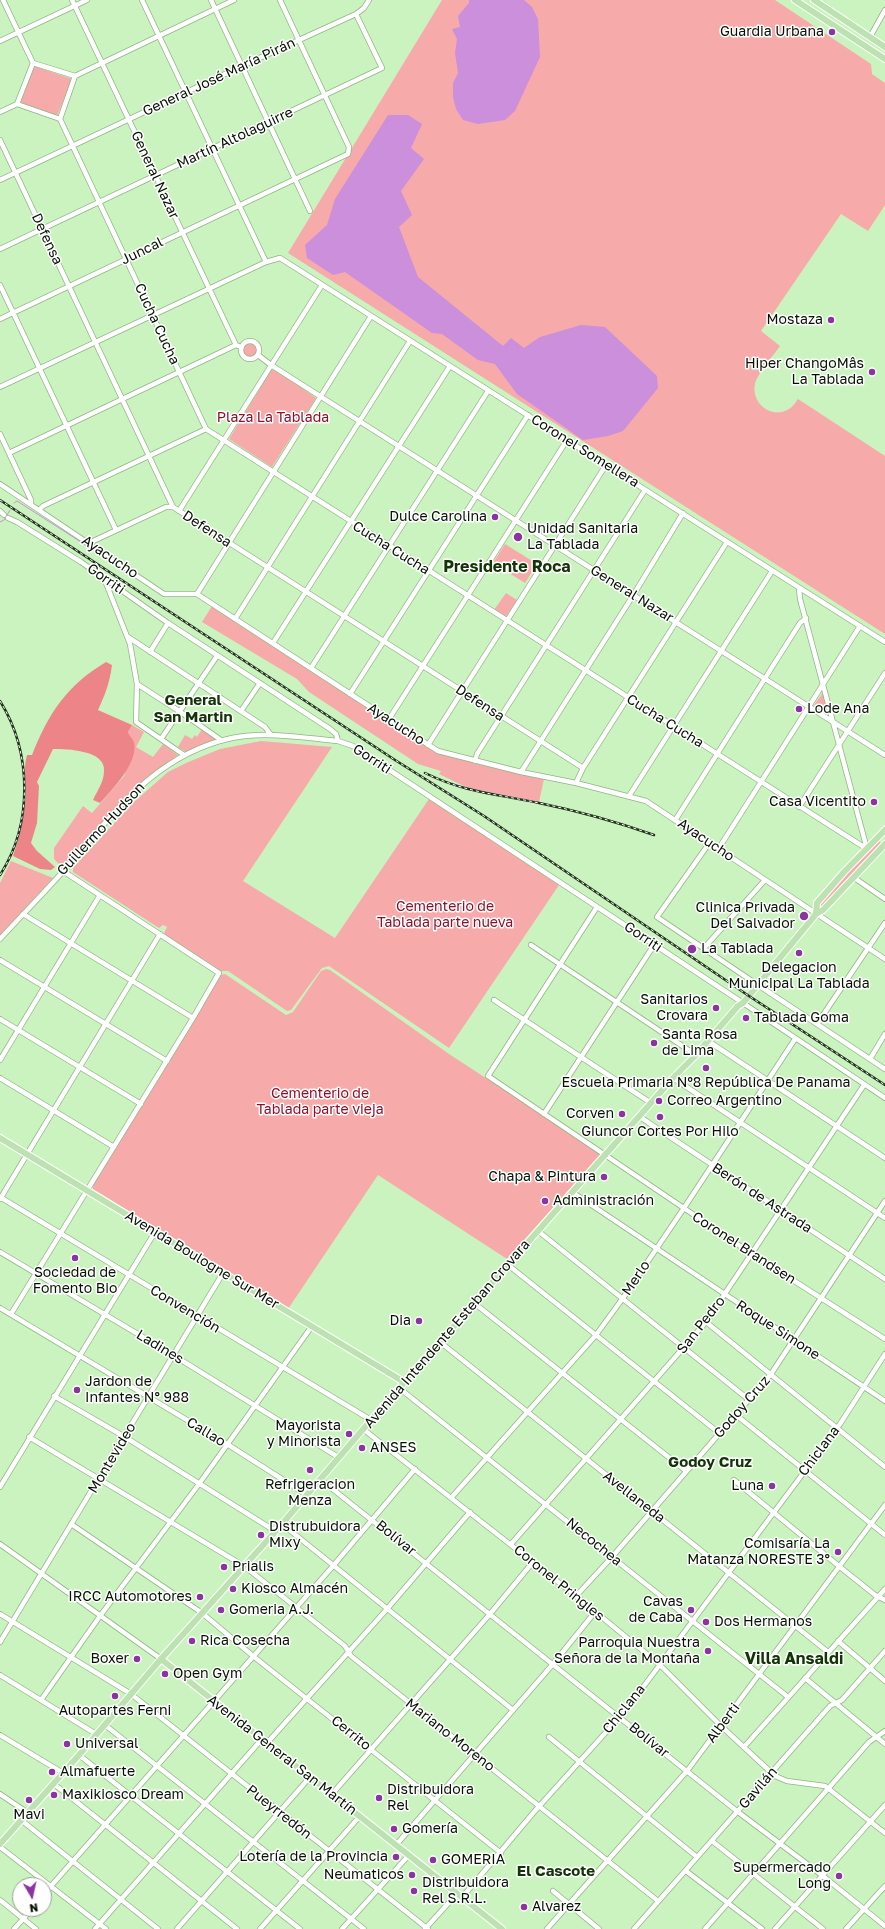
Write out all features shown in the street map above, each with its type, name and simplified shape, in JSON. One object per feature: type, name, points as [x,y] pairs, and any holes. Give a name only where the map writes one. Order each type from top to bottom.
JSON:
[{"type":"main road","points":[[795,0],[885,59]]},
{"type":"main road","points":[[814,0],[885,47]]},
{"type":"main road","points":[[816,914],[817,904],[844,872],[884,833]]},
{"type":"main road","points":[[758,983],[816,914],[823,910],[885,844]]},
{"type":"main road","name":"Avenida Intendente Esteban Crovara","points":[[0,1845],[161,1659],[282,1524],[338,1457],[673,1078],[696,1055],[758,983]]},
{"type":"main road","name":"Avenida Boulogne Sur Mer","points":[[0,1138],[404,1382]]},
{"type":"main road","name":"Avenida General San Martín","points":[[161,1659],[502,1929]]},
{"type":"street","points":[[0,112],[16,104],[33,63],[3,0]]},
{"type":"street","name":"General Nazar","points":[[72,0],[236,345]]},
{"type":"street","points":[[0,41],[87,0]]},
{"type":"street","points":[[0,387],[266,262],[142,0]]},
{"type":"street","points":[[211,0],[310,211]]},
{"type":"street","points":[[33,63],[75,76],[234,0]]},
{"type":"street","points":[[280,0],[326,95]]},
{"type":"street","name":"General José María Pirán","points":[[0,180],[298,39],[356,14],[364,8],[369,0]]},
{"type":"street","points":[[870,37],[885,10]]},
{"type":"street","name":"Martín Altolaguirre","points":[[0,249],[382,68],[356,14]]},
{"type":"street","points":[[16,104],[60,119],[75,76]]},
{"type":"street","name":"Juncal","points":[[0,319],[182,231],[345,156],[349,152],[349,147],[326,95]]},
{"type":"street","name":"Cucha Cucha","points":[[60,119],[206,429],[506,621],[867,848]]},
{"type":"street","name":"Defensa","points":[[0,140],[173,506],[583,768]]},
{"type":"street","name":"Coronel Somellera","points":[[266,262],[277,258],[284,260],[885,642]]},
{"type":"street","points":[[0,285],[116,530]]},
{"type":"street","points":[[180,511],[322,285]]},
{"type":"street","points":[[197,594],[371,316]]},
{"type":"street","points":[[9,453],[236,345],[241,348],[242,354],[246,358],[252,359],[258,355],[260,347],[253,341],[247,341],[241,348]]},
{"type":"street","points":[[235,619],[410,341]]},
{"type":"street","name":"General Nazar","points":[[258,355],[271,366],[437,470],[554,546],[634,594],[676,623],[885,755]]},
{"type":"street","points":[[273,643],[450,366]]},
{"type":"street","points":[[311,668],[488,391]]},
{"type":"street","points":[[350,694],[528,415]]},
{"type":"street","points":[[39,510],[43,506],[92,482],[206,429]]},
{"type":"street","points":[[0,434],[31,500],[31,504]]},
{"type":"street","points":[[389,719],[567,440]]},
{"type":"street","points":[[428,744],[606,465]]},
{"type":"street","name":"Ayacucho","points":[[0,484],[164,594],[197,594],[350,694],[444,753],[521,772],[576,783],[629,796],[646,802],[676,819],[885,959]]},
{"type":"street","points":[[475,761],[476,754],[645,490]]},
{"type":"street","points":[[89,543],[166,507],[173,506]]},
{"type":"street","name":"Gorriti","points":[[0,512],[68,554],[168,623],[336,734],[338,741],[353,746],[885,1098]]},
{"type":"street","points":[[521,772],[584,670],[634,594],[683,513]]},
{"type":"street","points":[[576,783],[583,768],[727,542]]},
{"type":"street","points":[[629,796],[772,571]]},
{"type":"street","points":[[104,578],[128,638],[137,684],[135,720],[137,724],[184,755]]},
{"type":"street","points":[[799,588],[838,746],[867,848]]},
{"type":"street","points":[[676,819],[765,678],[806,618]]},
{"type":"street","points":[[150,652],[168,623]]},
{"type":"street","points":[[719,848],[860,626]]},
{"type":"street","points":[[128,638],[265,727],[271,735]]},
{"type":"street","points":[[161,739],[198,683],[218,656]]},
{"type":"street","points":[[800,807],[885,673]]},
{"type":"street","points":[[241,711],[260,683]]},
{"type":"street","points":[[137,684],[180,711],[221,740]]},
{"type":"street","name":"Guillermo Hudson","points":[[0,939],[63,871],[120,806],[142,784],[156,772],[184,755],[221,740],[245,736],[271,735],[338,741]]},
{"type":"street","points":[[710,842],[658,914],[659,919],[758,983],[885,1069]]},
{"type":"street","points":[[11,1314],[88,1191],[219,973],[63,871]]},
{"type":"street","points":[[853,877],[885,899]]},
{"type":"street","points":[[704,948],[765,880]]},
{"type":"street","points":[[0,1060],[70,942],[100,895]]},
{"type":"street","points":[[524,1019],[598,907]]},
{"type":"street","points":[[23,914],[193,1018]]},
{"type":"street","points":[[817,1024],[885,924]]},
{"type":"street","points":[[0,1198],[160,934]]},
{"type":"street","points":[[531,945],[618,1001],[696,1055]]},
{"type":"street","points":[[544,1114],[654,945]]},
{"type":"street","points":[[0,960],[167,1061]]},
{"type":"street","points":[[494,1000],[651,1103]]},
{"type":"street","points":[[0,1019],[81,1066],[141,1104]]},
{"type":"street","name":"Coronel Brandsen","points":[[524,1019],[488,1076],[752,1254],[885,1339]]},
{"type":"street","points":[[870,1059],[885,1034]]},
{"type":"street","name":"Merlo","points":[[451,1498],[596,1335],[684,1208],[795,1038]]},
{"type":"street","points":[[708,1041],[885,1158]]},
{"type":"street","points":[[0,1078],[114,1146]]},
{"type":"street","points":[[673,1078],[808,1169],[885,1218]]},
{"type":"street","name":"San Pedro","points":[[511,1544],[706,1322],[864,1085]]},
{"type":"street","name":"Berón de Astrada","points":[[640,1117],[885,1279]]},
{"type":"street","name":"Roque Simone","points":[[572,1192],[724,1295],[885,1401]]},
{"type":"street","name":"Convención","points":[[0,1198],[61,1233],[371,1420]]},
{"type":"street","name":"Godoy Cruz","points":[[576,1596],[612,1557],[771,1374],[885,1201]]},
{"type":"street","points":[[538,1231],[685,1347],[748,1399]]},
{"type":"street","points":[[0,1487],[155,1232]]},
{"type":"street","name":"Ladines","points":[[0,1252],[106,1314],[338,1457]]},
{"type":"street","points":[[508,1265],[720,1433]]},
{"type":"street","name":"Montevideo","points":[[0,1642],[223,1273]]},
{"type":"street","points":[[474,1303],[686,1471]]},
{"type":"street","name":"Callao","points":[[0,1308],[227,1444],[307,1495]]},
{"type":"street","points":[[706,1322],[885,1468]]},
{"type":"street","points":[[41,1700],[100,1616],[283,1368],[312,1326]]},
{"type":"street","name":"Avellaneda","points":[[440,1342],[828,1652]]},
{"type":"street","name":"Chiclana","points":[[426,1929],[453,1898],[465,1894],[540,1806],[620,1717],[774,1513],[836,1428],[885,1354]]},
{"type":"street","name":"Necochea","points":[[399,1388],[788,1697]]},
{"type":"street","points":[[54,1396],[125,1437],[275,1531]]},
{"type":"street","points":[[736,1415],[885,1535]]},
{"type":"street","name":"Coronel Pringles","points":[[363,1429],[511,1544],[659,1664],[771,1773],[782,1779],[820,1784],[828,1788],[885,1833]]},
{"type":"street","name":"Mariano Moreno","points":[[29,1437],[244,1566],[345,1646],[351,1656],[658,1901]]},
{"type":"street","points":[[52,1885],[333,1566],[373,1520],[414,1469]]},
{"type":"street","name":"Bolívar","points":[[320,1479],[738,1812],[823,1876],[885,1926]]},
{"type":"street","points":[[734,1480],[840,1567],[885,1600]]},
{"type":"street","name":"Alberti","points":[[547,1929],[687,1771],[885,1506]]},
{"type":"street","points":[[267,1743],[387,1609],[470,1512]]},
{"type":"street","name":"Cerrito","points":[[71,1524],[202,1613],[253,1656],[308,1698],[501,1853]]},
{"type":"street","points":[[282,1524],[513,1710]]},
{"type":"street","name":"Avenida General San Martín","points":[[0,1544],[161,1659]]},
{"type":"street","points":[[332,1794],[490,1614],[532,1562]]},
{"type":"street","points":[[744,1747],[885,1589]]},
{"type":"street","points":[[396,1845],[553,1664],[595,1612]]},
{"type":"street","name":"Pueyrredón","points":[[0,1614],[131,1694],[426,1929]]},
{"type":"street","points":[[838,1641],[885,1681]]},
{"type":"street","name":"Gavilán","points":[[634,1929],[830,1706],[842,1700],[885,1651]]},
{"type":"street","points":[[0,1675],[96,1734]]},
{"type":"street","points":[[805,1678],[885,1744]]},
{"type":"street","points":[[105,1725],[364,1929]]},
{"type":"street","points":[[705,1929],[869,1742],[877,1738],[885,1731]]},
{"type":"street","points":[[0,1735],[63,1773]]},
{"type":"street","points":[[549,1737],[697,1857]]},
{"type":"street","points":[[96,1929],[262,1739]]},
{"type":"street","points":[[79,1755],[132,1795],[300,1929]]},
{"type":"street","points":[[177,1929],[310,1777]]},
{"type":"street","points":[[54,1784],[237,1929]]},
{"type":"street","points":[[0,1794],[28,1813]]},
{"type":"street","points":[[775,1929],[885,1805]]},
{"type":"street","points":[[260,1929],[360,1816]]},
{"type":"street","points":[[21,1820],[158,1929]]},
{"type":"street","points":[[712,1841],[796,1906],[823,1929]]},
{"type":"street","points":[[0,1845],[40,1877]]},
{"type":"street","points":[[342,1929],[409,1855]]},
{"type":"street","points":[[686,1871],[762,1929]]},
{"type":"street","points":[[846,1929],[885,1886]]},
{"type":"street","points":[[52,1887],[106,1929]]},
{"type":"street","points":[[553,1891],[598,1929]]},
{"type":"street","points":[[0,1900],[36,1929]]},
{"type":"street","points":[[14,1929],[23,1919]]},
{"type":"green space","points":[[442,0],[775,0],[871,64],[872,74],[885,83],[885,205],[868,231],[841,214],[761,331],[780,346],[756,380],[755,391],[759,403],[768,410],[774,412],[781,412],[789,409],[798,399],[885,456],[885,634],[288,253]]},
{"type":"green space","points":[[34,66],[72,79],[57,116],[19,103]]},
{"type":"green space","points":[[251,342],[258,347],[259,350],[254,357],[251,358],[244,353],[243,350],[248,343]]},
{"type":"green space","name":"Plaza La Tablada","points":[[271,370],[276,370],[316,398],[272,467],[229,439]]},
{"type":"green space","points":[[505,544],[537,564],[525,583],[493,563]]},
{"type":"green space","points":[[506,593],[517,600],[505,616],[494,610]]},
{"type":"green space","points":[[212,606],[437,752],[544,779],[539,802],[468,788],[439,774],[441,771],[418,764],[309,692],[297,679],[202,622]]},
{"type":"green space","points":[[823,693],[828,713],[814,705]]},
{"type":"green space","points":[[132,725],[144,732],[136,747],[153,757],[163,744],[178,755],[161,767],[131,793],[62,867],[54,859],[54,848],[83,806],[92,813],[124,776],[134,742],[128,732]]},
{"type":"green space","points":[[202,729],[216,740],[186,752],[178,747],[185,735],[192,739],[195,735],[197,737]]},
{"type":"green space","name":"Cementerio de Tablada parte nueva","points":[[261,741],[332,747],[243,881],[335,938],[429,799],[559,885],[449,1048],[329,966],[322,968],[291,1010],[287,1011],[228,971],[219,971],[167,936],[164,933],[167,927],[163,925],[159,928],[73,872],[73,868],[134,802],[168,772],[220,749]]},
{"type":"green space","points":[[879,840],[881,843],[880,845],[823,906],[820,907],[820,903],[845,873]]},
{"type":"green space","points":[[11,861],[53,878],[0,935],[0,883]]},
{"type":"green space","name":"Cementerio de Tablada parte vieja","points":[[326,969],[330,970],[449,1054],[599,1152],[599,1156],[507,1259],[378,1175],[288,1309],[93,1189],[93,1185],[221,975],[225,974],[286,1015],[293,1012],[321,971]]},
{"type":"shaded area","points":[[469,0],[524,0],[532,7],[538,19],[540,57],[515,111],[505,120],[478,124],[463,120],[456,109],[453,97],[453,83],[458,73],[455,53],[457,39],[452,29],[460,27],[458,16],[469,3]]},
{"type":"shaded area","points":[[388,115],[408,115],[422,124],[411,148],[424,159],[401,191],[412,215],[399,227],[418,277],[503,346],[511,338],[524,348],[540,337],[581,325],[605,327],[657,376],[658,388],[623,431],[608,436],[583,440],[517,394],[495,364],[478,360],[442,334],[432,333],[345,272],[333,275],[307,258],[305,245],[327,225],[335,199]]},
{"type":"shaded area","points":[[106,662],[112,665],[111,671],[107,688],[98,710],[132,725],[128,732],[134,742],[132,758],[129,767],[100,803],[93,800],[102,783],[104,775],[103,764],[99,759],[76,750],[53,749],[37,782],[39,786],[37,823],[31,843],[37,851],[55,867],[51,870],[40,869],[13,856],[20,833],[24,811],[26,795],[25,765],[27,755],[32,755],[45,726],[60,702],[80,680]]},
{"type":"waterway","points":[[14,503],[17,501],[95,551]]},
{"type":"waterway","points":[[0,522],[4,520],[10,510]]},
{"type":"railway","points":[[0,500],[395,760],[484,816],[749,996],[885,1085]]},
{"type":"railway","points":[[0,701],[11,721],[18,743],[23,765],[24,788],[23,811],[18,833],[11,855],[0,875]]},
{"type":"railway","points":[[425,773],[440,780],[468,789],[568,810],[612,821],[654,835]]},
{"type":"place","name":"Guardia Urbana","points":[[832,32]]},
{"type":"place","name":"Mostaza","points":[[831,320]]},
{"type":"place","name":"Hiper ChangoMâs La Tablada","points":[[872,372]]},
{"type":"place","name":"Dulce Carolina","points":[[495,517]]},
{"type":"place","name":"Unidad Sanitaria La Tablada","points":[[518,537]]},
{"type":"place","name":"Lode Ana","points":[[799,709]]},
{"type":"place","name":"Casa Vicentito","points":[[874,802]]},
{"type":"place","name":"Clinica Privada Del Salvador","points":[[804,916]]},
{"type":"place","name":"La Tablada","points":[[692,949]]},
{"type":"place","name":"Delegacion Municipal La Tablada","points":[[799,953]]},
{"type":"place","name":"Sanitarios Crovara","points":[[716,1008]]},
{"type":"place","name":"Tablada Goma","points":[[746,1018]]},
{"type":"place","name":"Santa Rosa de Lima","points":[[654,1043]]},
{"type":"place","name":"Escuela Primaria Nº8 República De Panama","points":[[706,1068]]},
{"type":"place","name":"Correo Argentino","points":[[659,1101]]},
{"type":"place","name":"Corven","points":[[622,1114]]},
{"type":"place","name":"Giuncor Cortes Por Hilo","points":[[660,1117]]},
{"type":"place","name":"Chapa & Pintura","points":[[604,1177]]},
{"type":"place","name":"Administración","points":[[545,1201]]},
{"type":"place","name":"Sociedad de Fomento Bio","points":[[75,1258]]},
{"type":"place","name":"Dia","points":[[419,1321]]},
{"type":"place","name":"Jardon de Infantes N° 988","points":[[77,1390]]},
{"type":"place","name":"Mayorista y Minorista","points":[[349,1434]]},
{"type":"place","name":"ANSES","points":[[362,1448]]},
{"type":"place","name":"Refrigeracion Menza","points":[[310,1470]]},
{"type":"place","name":"Luna","points":[[772,1486]]},
{"type":"place","name":"Distrubuidora Mixy","points":[[261,1535]]},
{"type":"place","name":"Comisaría La Matanza NORESTE 3°","points":[[838,1552]]},
{"type":"place","name":"Prialis","points":[[224,1567]]},
{"type":"place","name":"Kiosco Almacén","points":[[233,1589]]},
{"type":"place","name":"IRCC Automotores","points":[[200,1597]]},
{"type":"place","name":"Gomeria A.J.","points":[[221,1610]]},
{"type":"place","name":"Cavas de Caba","points":[[691,1610]]},
{"type":"place","name":"Dos Hermanos","points":[[706,1622]]},
{"type":"place","name":"Rica Cosecha","points":[[192,1641]]},
{"type":"place","name":"Parroquia Nuestra Señora de la Montaña","points":[[708,1651]]},
{"type":"place","name":"Boxer","points":[[137,1659]]},
{"type":"place","name":"Open Gym","points":[[165,1674]]},
{"type":"place","name":"Autopartes Ferni","points":[[115,1696]]},
{"type":"place","name":"Universal","points":[[67,1744]]},
{"type":"place","name":"Almafuerte","points":[[52,1772]]},
{"type":"place","name":"Maxikiosco Dream","points":[[54,1795]]},
{"type":"place","name":"Distribuidora Rel","points":[[379,1798]]},
{"type":"place","name":"Mavi","points":[[29,1800]]},
{"type":"place","name":"Gomería","points":[[394,1829]]},
{"type":"place","name":"Lotería de la Provincia","points":[[396,1857]]},
{"type":"place","name":"GOMERIA","points":[[433,1860]]},
{"type":"place","name":"Neumaticos","points":[[412,1875]]},
{"type":"place","name":"Supermercado Long","points":[[839,1876]]},
{"type":"place","name":"Distribuidora Rel S.R.L.","points":[[414,1891]]},
{"type":"place","name":"Alvarez","points":[[524,1907]]},
{"type":"district","name":"Presidente Roca","points":[[507,567]]},
{"type":"district","name":"General San Martin","points":[[193,708]]},
{"type":"district","name":"Godoy Cruz","points":[[710,1462]]},
{"type":"district","name":"Villa Ansaldi","points":[[794,1659]]},
{"type":"district","name":"El Cascote","points":[[556,1871]]}]
